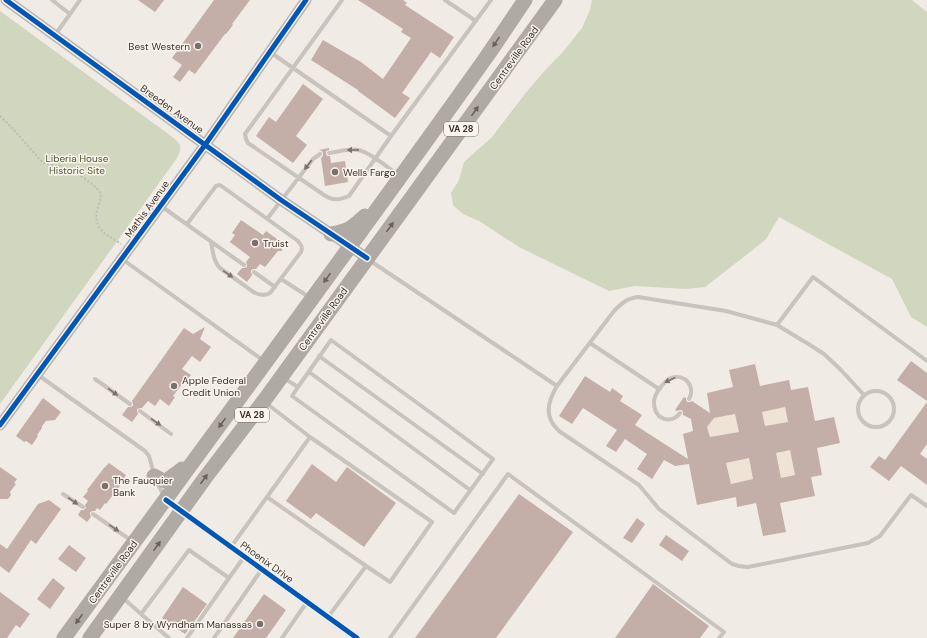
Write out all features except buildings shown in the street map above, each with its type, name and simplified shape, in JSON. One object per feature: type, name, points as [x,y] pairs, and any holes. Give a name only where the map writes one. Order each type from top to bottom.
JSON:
[{"type":"highway","name":"Centreville Road","points":[[64,638],[195,461],[350,247],[486,58],[525,0]]},
{"type":"highway","name":"Centreville Road","points":[[90,638],[205,478],[263,401],[555,0]]},
{"type":"highway","points":[[331,234],[350,229],[383,201]]},
{"type":"highway","points":[[154,476],[162,480],[168,480],[173,475],[195,461]]},
{"type":"street","name":"Breeden Avenue","points":[[6,0],[281,200],[367,258]]},
{"type":"street","name":"Mathis Avenue","points":[[0,426],[205,145],[306,0]]},
{"type":"street","name":"Phoenix Drive","points":[[166,500],[357,638]]},
{"type":"lane","points":[[52,0],[70,14]]},
{"type":"lane","points":[[55,35],[80,0]]},
{"type":"lane","points":[[342,0],[246,134],[248,143],[329,198],[336,200],[349,196],[375,158],[491,0]]},
{"type":"lane","points":[[445,0],[476,21]]},
{"type":"lane","points":[[270,52],[391,136]]},
{"type":"lane","points":[[329,153],[353,149],[360,150],[375,158],[400,176]]},
{"type":"lane","points":[[267,219],[298,177],[313,159],[320,154]]},
{"type":"lane","points":[[187,224],[216,186],[220,185],[298,241],[302,246],[301,252],[270,293],[260,295],[255,293],[216,264],[211,242]]},
{"type":"lane","points":[[161,205],[244,265]]},
{"type":"lane","points":[[122,258],[266,363]]},
{"type":"lane","points":[[367,258],[557,386]]},
{"type":"lane","points":[[254,272],[275,287]]},
{"type":"lane","points":[[777,325],[813,277],[927,361]]},
{"type":"lane","points":[[281,279],[312,299]]},
{"type":"lane","points":[[864,395],[824,354],[777,325],[726,310],[638,297],[628,299],[614,312],[557,386],[552,394],[548,408],[550,421],[559,431],[640,485],[659,509],[732,564],[739,566],[748,567],[868,543],[880,536],[911,495],[927,506]]},
{"type":"lane","points":[[331,340],[493,460],[454,513],[292,396],[319,356],[331,340]]},
{"type":"lane","points":[[590,343],[659,389]]},
{"type":"lane","points":[[319,356],[483,474]]},
{"type":"lane","points":[[308,372],[470,490]]},
{"type":"lane","points":[[37,374],[145,451],[149,456],[154,476],[166,500]]},
{"type":"lane","points":[[281,376],[298,387]]},
{"type":"lane","points":[[680,413],[677,418],[670,420],[662,418],[655,412],[654,400],[659,389],[671,378],[676,377],[687,380],[691,386],[691,394],[688,400]]},
{"type":"lane","points":[[95,379],[130,404]]},
{"type":"lane","points":[[871,391],[880,391],[890,397],[894,409],[892,417],[887,424],[875,427],[866,424],[860,418],[858,406],[864,395],[871,391]]},
{"type":"lane","points":[[263,401],[310,437],[432,522],[390,582],[268,498]]},
{"type":"lane","points":[[140,411],[171,434]]},
{"type":"lane","points":[[231,547],[268,498],[310,437]]},
{"type":"lane","points":[[390,638],[508,474],[724,632],[719,638]]},
{"type":"lane","points":[[63,494],[83,507]]},
{"type":"lane","points":[[93,514],[135,542]]},
{"type":"lane","points":[[141,614],[189,550],[229,578]]},
{"type":"lane","points":[[187,638],[244,556]]},
{"type":"lane","points":[[328,617],[366,566]]},
{"type":"lane","points":[[214,638],[262,569]]},
{"type":"lane","points":[[120,596],[169,638]]},
{"type":"lane","points":[[282,638],[307,602]]},
{"type":"path","points":[[0,116],[42,162],[45,164],[64,167],[70,170],[82,177],[99,191],[100,196],[96,216],[99,227],[129,249]]},
{"type":"green space","points":[[592,0],[912,0],[927,12],[927,327],[911,317],[892,279],[779,217],[766,239],[705,287],[686,289],[635,286],[609,291],[519,247],[479,221],[463,214],[453,205],[451,193],[459,180],[464,162],[492,137],[528,90],[562,53],[582,28],[590,10]]},
{"type":"green space","name":"Liberia House Historic Site","points":[[0,11],[171,136],[179,143],[180,151],[177,158],[0,404]]},
{"type":"shaded area","points":[[785,407],[788,422],[765,426],[762,412]]},
{"type":"shaded area","points":[[735,414],[739,432],[710,437],[707,427],[714,418]]},
{"type":"shaded area","points":[[790,450],[795,475],[781,478],[776,453]]},
{"type":"shaded area","points":[[749,458],[753,479],[731,484],[726,463]]},
{"type":"cycle path","points":[[6,0],[281,200],[367,258]]},
{"type":"cycle path","points":[[0,425],[205,145],[306,0]]},
{"type":"cycle path","points":[[166,500],[357,638]]},
{"type":"place","name":"Best Western","points":[[198,46]]},
{"type":"place","name":"Wells Fargo","points":[[335,172]]},
{"type":"place","name":"Truist","points":[[255,243]]},
{"type":"place","name":"Apple Federal Credit Union","points":[[174,386]]},
{"type":"place","name":"The Fauquier Bank","points":[[105,486]]},
{"type":"place","name":"Super 8 by Wyndham Manassas","points":[[260,624]]}]
